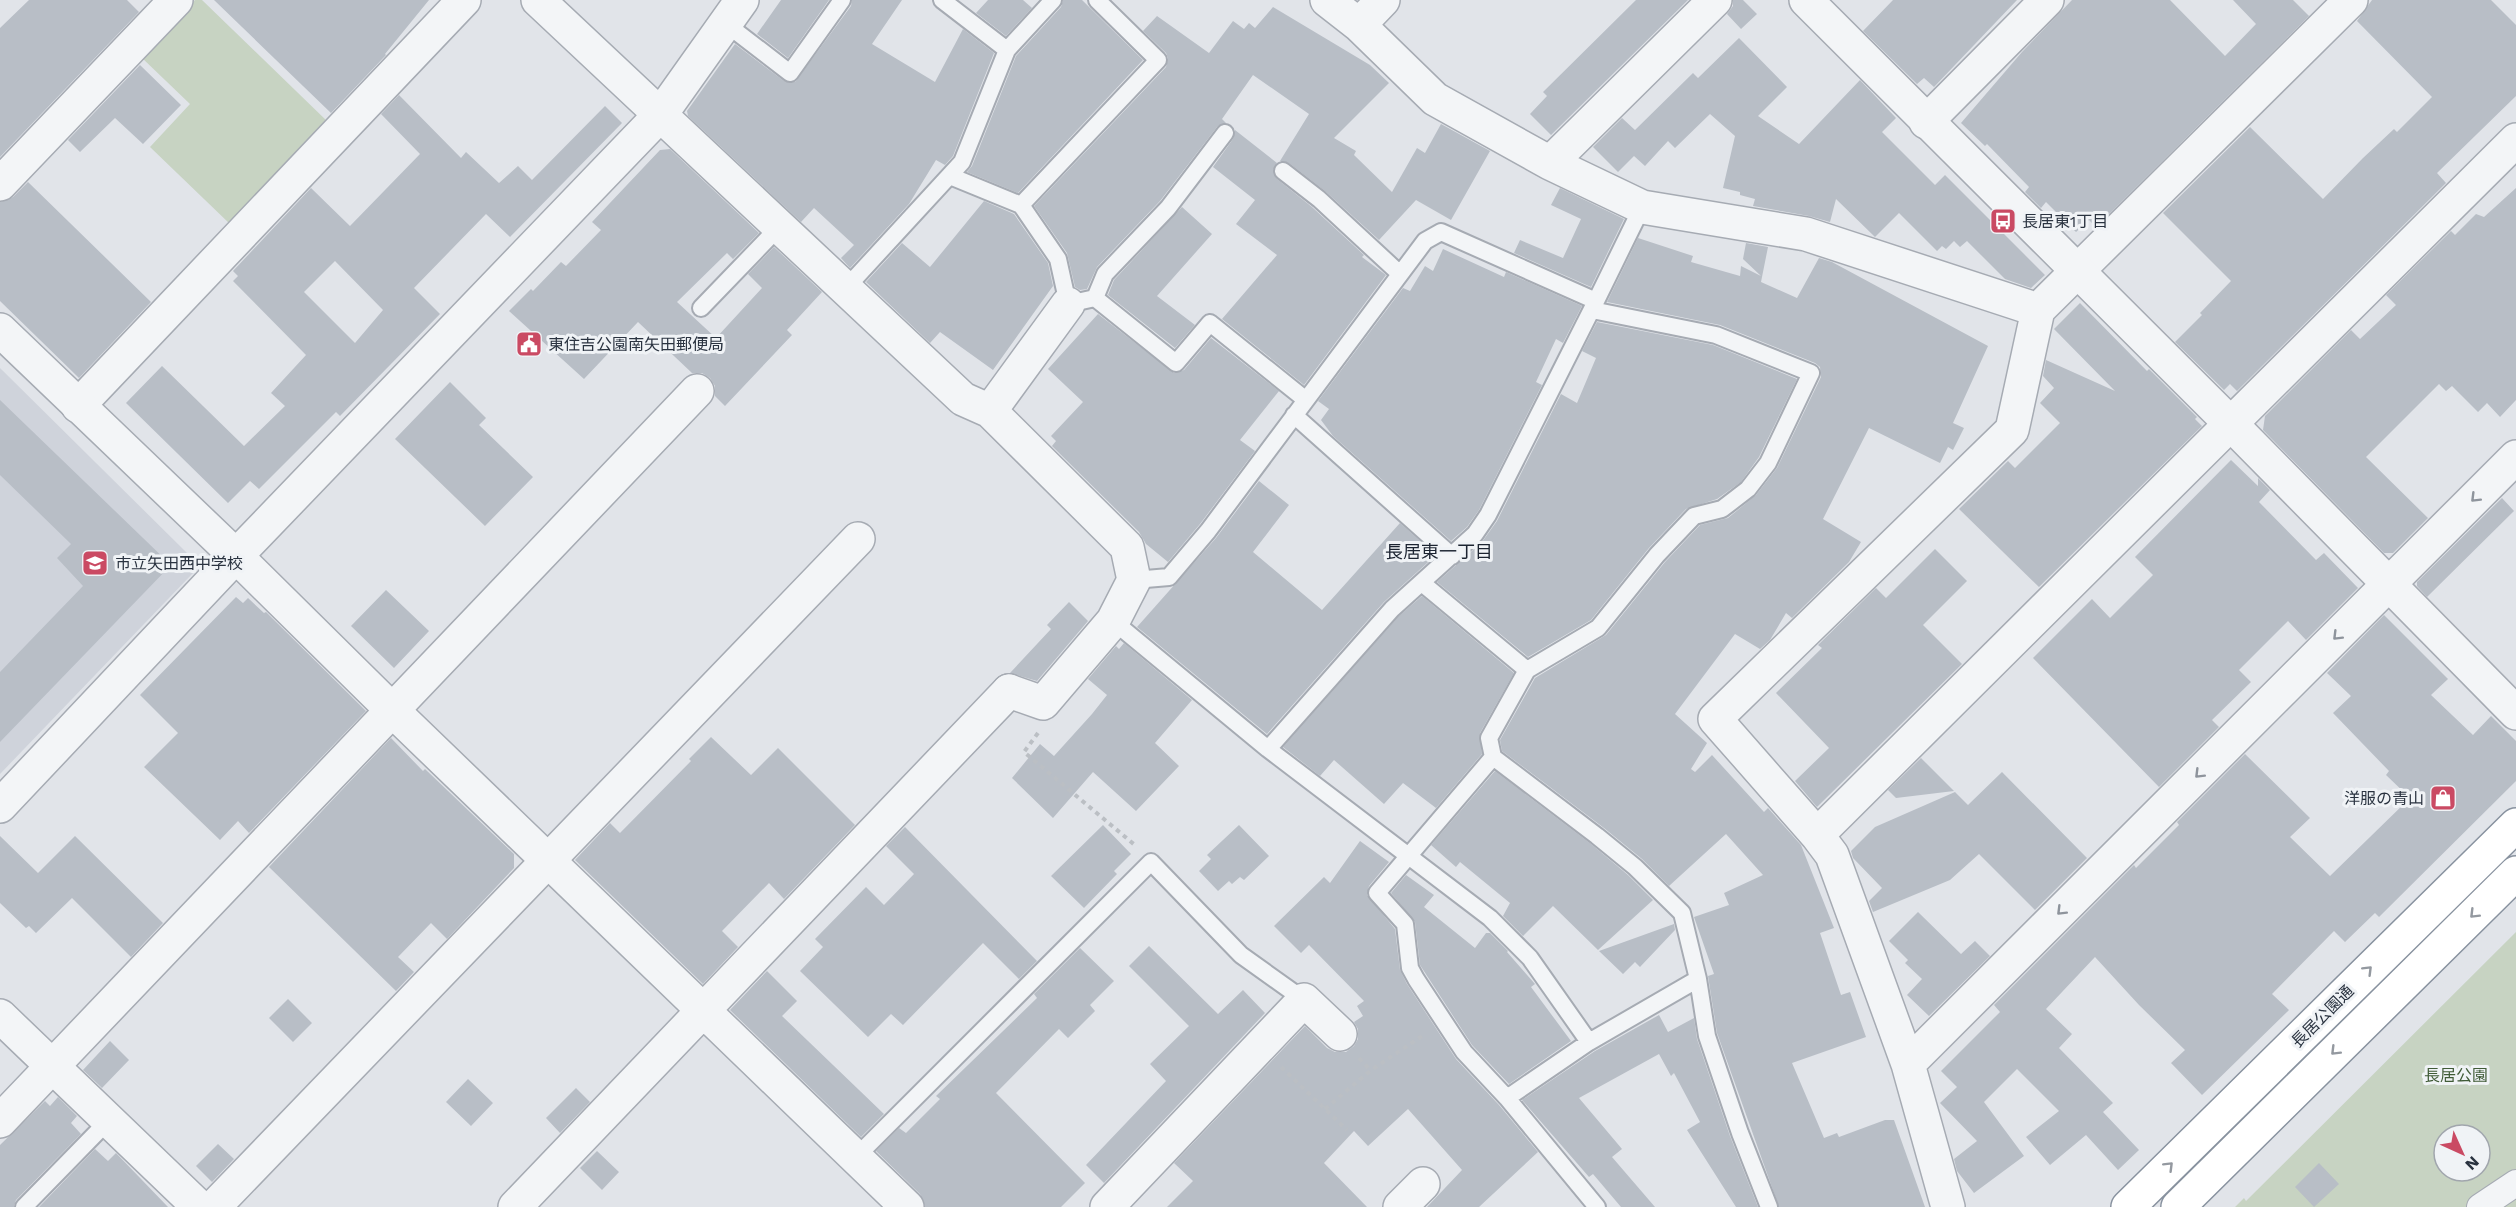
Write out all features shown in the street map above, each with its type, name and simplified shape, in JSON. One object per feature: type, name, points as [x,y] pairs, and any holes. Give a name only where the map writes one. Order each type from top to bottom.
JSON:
[{"type":"highway","name":"長居公園通","points":[[2128,1207],[2516,825]]},
{"type":"highway","name":"長居公園通","points":[[2178,1207],[2516,873]]},
{"type":"street","points":[[0,184],[176,0]]},
{"type":"street","points":[[78,406],[464,0]]},
{"type":"street","points":[[515,1207],[1009,691],[1043,703],[1113,621],[1134,580],[1127,546],[990,411],[963,399],[538,0]]},
{"type":"street","points":[[1327,0],[1359,24],[1435,99],[1550,164],[1642,207],[1806,234],[2038,310]]},
{"type":"street","points":[[1359,24],[1383,0]]},
{"type":"street","points":[[1550,164],[1715,0]]},
{"type":"street","points":[[1806,0],[2230,423],[2516,713]]},
{"type":"street","points":[[1926,122],[2047,0]]},
{"type":"street","points":[[1948,1207],[1908,1064],[1832,855],[1716,719],[2012,430],[2038,310],[2351,0]]},
{"type":"street","points":[[0,806],[661,114],[734,12]]},
{"type":"street","points":[[1817,836],[2516,140]]},
{"type":"street","points":[[990,411],[1082,301]]},
{"type":"street","points":[[0,330],[237,556],[392,710],[857,1156],[907,1207]]},
{"type":"street","points":[[0,1120],[697,391]]},
{"type":"street","points":[[1908,1064],[2516,456]]},
{"type":"street","points":[[214,1207],[858,539]]},
{"type":"street","points":[[1107,1207],[1304,1000],[1340,1034]]},
{"type":"street","points":[[0,1016],[199,1207]]},
{"type":"street","points":[[2480,1207],[2516,1183]]},
{"type":"lane","points":[[734,12],[790,73],[842,0]]},
{"type":"lane","points":[[942,0],[1007,50]]},
{"type":"lane","points":[[846,288],[962,162],[1007,50],[1053,0]]},
{"type":"lane","points":[[1021,205],[1158,60],[1097,0]]},
{"type":"lane","points":[[1082,301],[1168,208],[1225,133]]},
{"type":"lane","points":[[1283,171],[1319,199],[1400,274]]},
{"type":"lane","points":[[950,176],[1021,205],[1058,259],[1082,301],[1176,363],[1210,323],[1306,400]]},
{"type":"lane","points":[[1268,749],[1392,609],[1475,534],[1488,514],[1642,207]]},
{"type":"lane","points":[[701,308],[780,226]]},
{"type":"lane","points":[[1134,580],[1169,577],[1208,531],[1425,241],[1442,232],[1594,305],[1716,335],[1810,374],[1768,463],[1748,489],[1722,509],[1694,516],[1657,555],[1598,628],[1527,670],[1489,738],[1493,757],[1620,854],[1682,913],[1698,979],[1707,1036],[1740,1133],[1769,1207]]},
{"type":"lane","points":[[1294,416],[1452,556]]},
{"type":"lane","points":[[1422,583],[1527,670]]},
{"type":"lane","points":[[1113,621],[1268,749],[1490,918],[1530,958],[1589,1042]]},
{"type":"lane","points":[[1493,757],[1377,893],[1405,924],[1410,968],[1464,1052],[1507,1098],[1597,1207]]},
{"type":"lane","points":[[857,1156],[1151,862],[1241,955],[1304,1000]]},
{"type":"lane","points":[[1507,1098],[1589,1042],[1698,979]]},
{"type":"lane","points":[[24,1207],[109,1120]]},
{"type":"path","points":[[1043,703],[1047,720],[1024,752],[1133,843],[1151,862]]},
{"type":"path","points":[[1325,1109],[1370,1071],[1443,1022]]},
{"type":"path","points":[[1260,1048],[1347,1130]]},
{"type":"shaded area","name":"市立矢田西中学校","points":[[0,368],[187,553],[193,573],[0,774]]},
{"type":"green space","points":[[195,0],[202,0],[329,123],[231,225],[150,147],[190,104],[141,57]]},
{"type":"green space","name":"長居公園","points":[[2516,932],[2516,1207],[2235,1207],[2244,1198],[2246,1201]]},
{"type":"building","points":[[29,0],[127,0],[139,12],[0,157],[0,28]]},
{"type":"building","points":[[214,0],[429,0],[386,55],[331,113]]},
{"type":"building","points":[[781,0],[829,0],[788,58],[757,34]]},
{"type":"building","points":[[852,0],[902,0],[872,44],[935,82],[963,29],[994,53],[953,156],[945,165],[936,160],[909,204],[850,268],[841,258],[854,245],[814,208],[801,222],[688,116],[687,111],[735,44],[784,81],[795,82],[851,6]]},
{"type":"building","points":[[988,0],[1023,0],[1032,8],[1006,36],[976,13]]},
{"type":"building","points":[[1063,0],[1082,0],[1143,60],[1018,193],[967,172],[972,166],[1016,56],[1061,7]]},
{"type":"building","points":[[1636,0],[1688,0],[1551,135],[1530,114],[1547,96],[1543,92]]},
{"type":"building","points":[[1733,0],[1743,0],[1757,14],[1741,29],[1727,14],[1733,6]]},
{"type":"building","points":[[1893,0],[2017,0],[1934,87],[1924,78],[1917,84],[1863,31]]},
{"type":"building","points":[[2072,0],[2170,0],[2225,56],[2256,24],[2233,0],[2293,0],[2309,16],[2096,227],[2089,220],[2076,232],[2046,202],[2041,208],[2025,192],[2029,187],[1987,144],[1985,146],[1961,123],[2022,52]]},
{"type":"building","points":[[2372,0],[2491,0],[2516,25],[2516,96],[2437,173],[2446,183],[2237,391],[2230,384],[2224,390],[2175,342],[2231,281],[2163,213],[2250,127],[2323,199],[2363,158],[2394,129],[2397,132],[2432,97],[2357,21]]},
{"type":"building","points":[[1273,7],[1370,65],[1389,83],[1334,138],[1356,151],[1354,155],[1392,192],[1417,148],[1425,153],[1441,124],[1490,151],[1451,220],[1416,200],[1379,240],[1325,191],[1289,163],[1280,161],[1309,114],[1253,75],[1222,119],[1226,123],[1217,127],[1160,201],[1097,267],[1087,289],[1080,290],[1075,287],[1067,253],[1034,206],[1166,67],[1168,58],[1166,53],[1143,31],[1157,16],[1209,53],[1233,21],[1244,29],[1249,23],[1255,28]]},
{"type":"building","points":[[1739,38],[1787,87],[1758,116],[1799,144],[1860,80],[1896,118],[1882,132],[1935,185],[1945,175],[2045,275],[2031,288],[2005,279],[1967,241],[1960,247],[1954,241],[1946,249],[1942,246],[1937,251],[1899,213],[1875,237],[1836,199],[1830,222],[1753,206],[1755,199],[1723,188],[1735,136],[1710,114],[1675,148],[1668,141],[1645,166],[1634,156],[1618,172],[1593,147],[1622,118],[1635,130],[1693,73],[1698,78]]},
{"type":"building","points":[[140,65],[181,105],[143,144],[115,118],[80,152],[68,140]]},
{"type":"building","points":[[399,95],[461,158],[466,152],[499,183],[518,166],[532,180],[605,106],[622,123],[510,237],[486,214],[414,288],[440,314],[340,416],[336,412],[259,489],[250,481],[228,503],[126,403],[162,366],[244,446],[285,406],[271,393],[306,355],[233,281],[238,276],[233,271],[311,188],[350,226],[420,154],[381,114]],"holes":[[[335,261],[383,310],[355,343],[304,292]]]},
{"type":"building","points":[[1235,130],[1277,163],[1273,170],[1277,179],[1312,207],[1364,255],[1362,257],[1386,275],[1304,385],[1222,319],[1277,255],[1236,224],[1255,200],[1213,167],[1233,139]]},
{"type":"building","points":[[670,149],[759,233],[733,259],[727,253],[677,302],[716,338],[762,288],[748,274],[774,247],[822,292],[787,330],[792,335],[725,406],[715,396],[715,386],[710,378],[702,373],[692,373],[638,322],[584,379],[509,311],[531,289],[533,291],[561,262],[566,266],[601,230],[592,222],[660,150]]},
{"type":"building","points":[[28,182],[151,302],[79,378],[0,301],[0,202],[13,197]]},
{"type":"building","points":[[1560,188],[1624,219],[1591,287],[1514,253],[1520,240],[1563,258],[1581,219],[1551,205]]},
{"type":"building","points":[[2516,188],[2516,400],[2500,417],[2487,403],[2478,412],[2452,386],[2446,391],[2439,384],[2366,457],[2428,518],[2393,553],[2384,553],[2263,430],[2265,416],[2351,330],[2360,339],[2396,305],[2386,295],[2451,231],[2455,235],[2476,214],[2484,217]]},
{"type":"building","points":[[984,201],[1014,214],[1048,263],[1053,286],[993,370],[940,332],[930,343],[866,282],[902,243],[930,267]]},
{"type":"building","points":[[1182,207],[1212,234],[1157,296],[1195,325],[1175,348],[1108,295],[1114,280]]},
{"type":"building","points":[[1638,238],[1693,256],[1691,262],[1740,276],[1741,266],[1761,276],[1743,259],[1746,243],[1768,247],[1761,282],[1797,298],[1819,258],[1832,262],[1988,346],[1953,423],[1964,428],[1953,450],[1948,447],[1940,463],[1869,428],[1823,519],[1861,542],[1849,562],[1792,618],[1786,613],[1770,640],[1760,649],[1735,634],[1675,714],[1707,743],[1691,769],[1695,772],[1712,755],[1764,812],[1768,808],[1801,845],[1834,928],[1820,933],[1841,995],[1850,992],[1866,1037],[1792,1063],[1824,1138],[1837,1133],[1839,1137],[1885,1120],[1894,1120],[1925,1207],[1779,1207],[1717,1033],[1708,976],[1714,974],[1694,917],[1729,905],[1724,893],[1763,875],[1726,834],[1669,886],[1642,859],[1604,828],[1502,751],[1500,740],[1535,678],[1606,635],[1665,562],[1700,525],[1728,518],[1756,495],[1777,468],[1821,377],[1820,367],[1815,363],[1720,325],[1607,302]]},
{"type":"building","points":[[1443,249],[1504,277],[1506,272],[1582,306],[1563,343],[1556,339],[1536,382],[1542,385],[1479,510],[1467,527],[1451,541],[1333,436],[1321,420],[1329,409],[1318,401],[1403,288],[1410,291],[1425,266],[1433,271]]},
{"type":"building","points":[[2080,303],[2147,371],[2149,369],[2197,417],[2195,419],[2202,426],[2039,587],[1959,509],[2008,461],[2015,468],[2060,423],[2040,403],[2054,388],[2043,376],[2046,360],[2115,391],[2054,329]]},
{"type":"building","points":[[1098,314],[1174,373],[1184,370],[1211,338],[1279,391],[1240,440],[1255,451],[1168,562],[1146,544],[1139,532],[1052,446],[1056,441],[1051,436],[1083,402],[1048,369]]},
{"type":"building","points":[[1597,322],[1713,345],[1797,379],[1759,457],[1741,482],[1717,499],[1686,509],[1649,548],[1591,620],[1528,657],[1437,582],[1482,542],[1497,521],[1561,394],[1577,403],[1596,358],[1582,351]]},
{"type":"building","points":[[450,382],[486,418],[479,425],[533,477],[485,526],[395,439]]},
{"type":"building","points":[[0,400],[171,565],[0,742],[0,672],[83,586],[57,558],[71,544],[0,475]]},
{"type":"building","points":[[2231,460],[2258,486],[2258,478],[2270,490],[2259,502],[2316,560],[2324,553],[2358,588],[2306,640],[2288,621],[2239,670],[2251,682],[2212,720],[2219,727],[2159,787],[2033,658],[2092,599],[2110,618],[2153,575],[2135,557]]},
{"type":"building","points":[[1259,481],[1289,505],[1253,552],[1322,610],[1400,523],[1436,555],[1384,602],[1267,734],[1137,627],[1216,538]]},
{"type":"building","points":[[2502,498],[2514,511],[2427,597],[2417,586],[2417,582]]},
{"type":"building","points":[[1935,549],[1967,581],[1923,625],[1962,664],[1817,807],[1795,781],[1829,748],[1776,693],[1822,648],[1818,645],[1876,588],[1886,598]]},
{"type":"building","points":[[386,590],[429,631],[394,668],[351,626]]},
{"type":"building","points":[[1422,596],[1514,673],[1480,733],[1482,754],[1436,808],[1403,783],[1384,804],[1334,760],[1320,776],[1283,747],[1399,616]]},
{"type":"building","points":[[236,597],[243,603],[248,598],[264,613],[266,612],[366,711],[249,833],[238,821],[220,840],[144,767],[178,733],[140,695]]},
{"type":"building","points":[[1069,602],[1088,621],[1037,681],[1010,673],[1051,629],[1047,625]]},
{"type":"building","points":[[2384,615],[2448,679],[2431,695],[2473,735],[2491,716],[2516,741],[2516,781],[2379,917],[2375,913],[2345,942],[2334,931],[2272,994],[2289,1010],[2202,1095],[2171,1063],[2185,1050],[2095,957],[2046,1009],[2072,1034],[2059,1048],[2113,1103],[2103,1112],[2139,1150],[2118,1170],[2086,1135],[2050,1165],[2026,1137],[2059,1111],[2017,1069],[1984,1102],[2024,1156],[1974,1193],[1957,1171],[1954,1159],[1977,1141],[1940,1103],[1957,1087],[1941,1071],[2000,1012],[1994,1005],[2134,865],[2136,868],[2179,825],[2177,822],[2245,754],[2310,818],[2290,837],[2330,876],[2410,798],[2386,775],[2389,771],[2333,713],[2351,696],[2327,673]]},
{"type":"building","points":[[1124,643],[1192,700],[1155,743],[1179,766],[1136,811],[1093,772],[1053,818],[1012,778],[1040,744],[1054,756],[1092,714],[1107,695],[1088,679],[1116,646],[1119,649]]},
{"type":"building","points":[[711,737],[751,775],[778,748],[855,825],[784,899],[769,883],[722,931],[738,947],[703,984],[575,860],[610,823],[620,833],[691,761],[689,759]]},
{"type":"building","points":[[391,738],[423,771],[425,769],[514,854],[514,868],[447,939],[431,923],[398,957],[414,972],[396,991],[269,867]]},
{"type":"building","points":[[1921,758],[1954,791],[1896,798],[1888,790]]},
{"type":"building","points":[[1495,771],[1591,844],[1653,900],[1598,950],[1553,906],[1523,936],[1503,916],[1510,903],[1460,862],[1456,867],[1431,845]]},
{"type":"building","points":[[2002,772],[2087,858],[2035,910],[1979,854],[1950,880],[1873,912],[1869,901],[1882,888],[1853,858],[1851,851],[1875,827],[1955,792],[1968,805]]},
{"type":"building","points":[[1103,825],[1131,854],[1114,871],[1117,874],[1084,908],[1051,876]]},
{"type":"building","points":[[1239,825],[1269,856],[1244,880],[1240,877],[1232,884],[1229,881],[1218,891],[1199,871],[1211,859],[1207,855]]},
{"type":"building","points":[[905,827],[1037,961],[1019,979],[983,943],[903,1025],[891,1014],[868,1037],[800,971],[823,947],[815,939],[866,887],[884,905],[914,874],[886,846]]},
{"type":"building","points":[[0,836],[38,873],[75,836],[163,923],[131,957],[72,898],[36,933],[29,926],[26,928],[0,903]]},
{"type":"building","points":[[1360,841],[1389,862],[1369,886],[1367,895],[1395,929],[1400,970],[1407,984],[1456,1059],[1499,1105],[1538,1152],[1479,1207],[1427,1207],[1462,1170],[1408,1109],[1368,1146],[1354,1131],[1324,1163],[1367,1207],[1167,1207],[1193,1181],[1174,1163],[1305,1026],[1327,1048],[1335,1052],[1346,1052],[1354,1046],[1358,1039],[1358,1029],[1354,1022],[1363,1016],[1357,1006],[1364,1001],[1309,945],[1301,953],[1274,926],[1324,877],[1330,883]]},
{"type":"building","points":[[1406,875],[1434,895],[1424,907],[1475,948],[1486,933],[1490,933],[1508,951],[1535,984],[1531,987],[1571,1041],[1509,1084],[1472,1045],[1420,965],[1415,922],[1391,893]]},
{"type":"building","points":[[1918,912],[1961,954],[1975,941],[1990,956],[1929,1016],[1907,995],[1922,979],[1905,963],[1908,960],[1889,941]]},
{"type":"building","points":[[1674,924],[1675,930],[1640,967],[1635,962],[1623,974],[1599,951]]},
{"type":"building","points":[[1149,946],[1218,1014],[1243,990],[1265,1013],[1104,1183],[1086,1165],[1166,1081],[1150,1064],[1189,1026],[1129,966]]},
{"type":"building","points":[[1080,948],[1114,981],[1090,1005],[1095,1011],[1068,1038],[1059,1029],[996,1093],[1085,1183],[1061,1207],[925,1207],[920,1194],[876,1151],[899,1128],[906,1133],[940,1099],[936,1096],[1037,998],[1034,994]]},
{"type":"building","points":[[767,971],[797,1001],[782,1016],[884,1114],[861,1137],[730,1010]]},
{"type":"building","points":[[288,999],[312,1023],[293,1042],[269,1018]]},
{"type":"building","points":[[1659,1015],[1668,1032],[1694,1018],[1697,1039],[1730,1136],[1758,1207],[1736,1207],[1687,1130],[1700,1122],[1674,1073],[1671,1076],[1659,1054],[1579,1098],[1622,1149],[1612,1157],[1655,1207],[1621,1207],[1593,1174],[1589,1177],[1522,1100],[1595,1051]]},
{"type":"building","points":[[110,1041],[129,1060],[102,1088],[83,1070]]},
{"type":"building","points":[[468,1079],[493,1103],[471,1126],[446,1102]]},
{"type":"building","points":[[576,1088],[590,1102],[560,1133],[546,1118]]},
{"type":"building","points":[[58,1097],[77,1116],[71,1123],[81,1134],[16,1200],[14,1207],[0,1207],[0,1145],[45,1101],[50,1106]]},
{"type":"building","points":[[218,1144],[234,1159],[212,1182],[196,1166]]},
{"type":"building","points":[[95,1149],[108,1161],[116,1153],[168,1207],[39,1207]]},
{"type":"building","points":[[597,1151],[619,1172],[602,1190],[580,1168]]},
{"type":"building","points":[[2319,1163],[2339,1184],[2314,1207],[2295,1187]]},
{"type":"place","name":"長居東1丁目","points":[[2003,221]]},
{"type":"place","name":"東住吉公園南矢田郵便局","points":[[529,344]]},
{"type":"place","name":"市立矢田西中学校","points":[[95,563]]},
{"type":"place","name":"洋服の青山","points":[[2443,798]]},
{"type":"district","name":"長居東一丁目","points":[[1439,552]]}]
